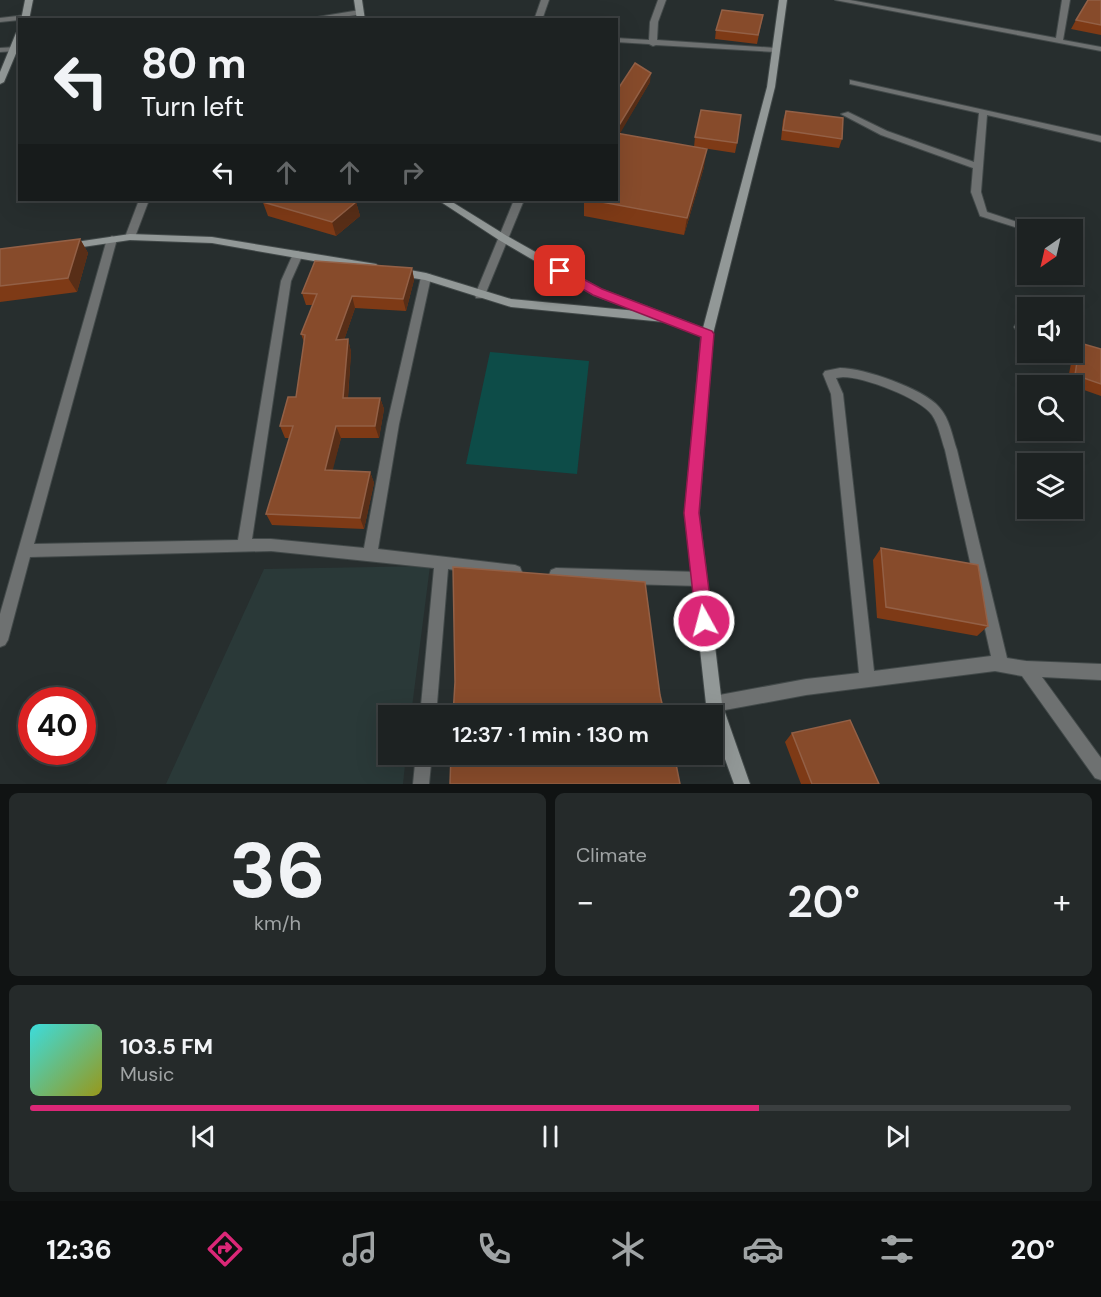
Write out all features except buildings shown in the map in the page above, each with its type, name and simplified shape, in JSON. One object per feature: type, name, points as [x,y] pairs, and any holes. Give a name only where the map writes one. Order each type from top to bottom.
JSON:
[{"type":"street","points":[[25,18],[29,0]]},
{"type":"street","points":[[331,18],[360,16],[358,0]]},
{"type":"street","points":[[539,18],[545,0]]},
{"type":"street","points":[[653,44],[654,22],[662,0]]},
{"type":"street","points":[[742,784],[714,704],[692,513],[707,334],[771,87],[783,0]]},
{"type":"street","points":[[840,0],[1101,49]]},
{"type":"street","points":[[1059,41],[1065,0]]},
{"type":"street","points":[[0,20],[18,19]]},
{"type":"street","points":[[618,40],[776,50]]},
{"type":"street","points":[[0,50],[15,52],[0,82]]},
{"type":"street","points":[[853,82],[1101,140]]},
{"type":"street","points":[[983,113],[976,192],[983,214],[1017,224]]},
{"type":"street","points":[[845,114],[884,133],[978,167]]},
{"type":"street","points":[[130,237],[144,201]]},
{"type":"street","points":[[445,201],[503,238],[597,292],[707,334]]},
{"type":"street","points":[[480,295],[519,201]]},
{"type":"street","points":[[56,248],[130,237],[212,240],[426,277],[511,303],[664,318]]},
{"type":"street","points":[[0,640],[112,239]]},
{"type":"street","points":[[244,545],[286,281],[298,254]]},
{"type":"street","points":[[370,556],[393,424],[426,277]]},
{"type":"street","points":[[1083,349],[1101,355]]},
{"type":"street","points":[[867,679],[837,394],[829,374],[850,372],[909,394],[933,408],[942,423],[951,450],[1001,664]]},
{"type":"street","points":[[25,551],[271,545],[442,562],[538,575],[699,579]]},
{"type":"street","points":[[429,705],[442,562]]},
{"type":"street","points":[[714,704],[806,687],[1001,664],[1026,669],[1101,672]]},
{"type":"street","points":[[1026,669],[1101,772]]},
{"type":"street","points":[[421,784],[423,765]]},
{"type":"shaded area","points":[[490,352],[589,361],[577,474],[466,464]]},
{"type":"shaded area","points":[[430,566],[412,705],[378,705],[378,765],[405,765],[403,784],[166,784],[264,569]]},
{"type":"route","points":[[560,271],[597,292],[707,334],[692,513],[704,621]]}]
